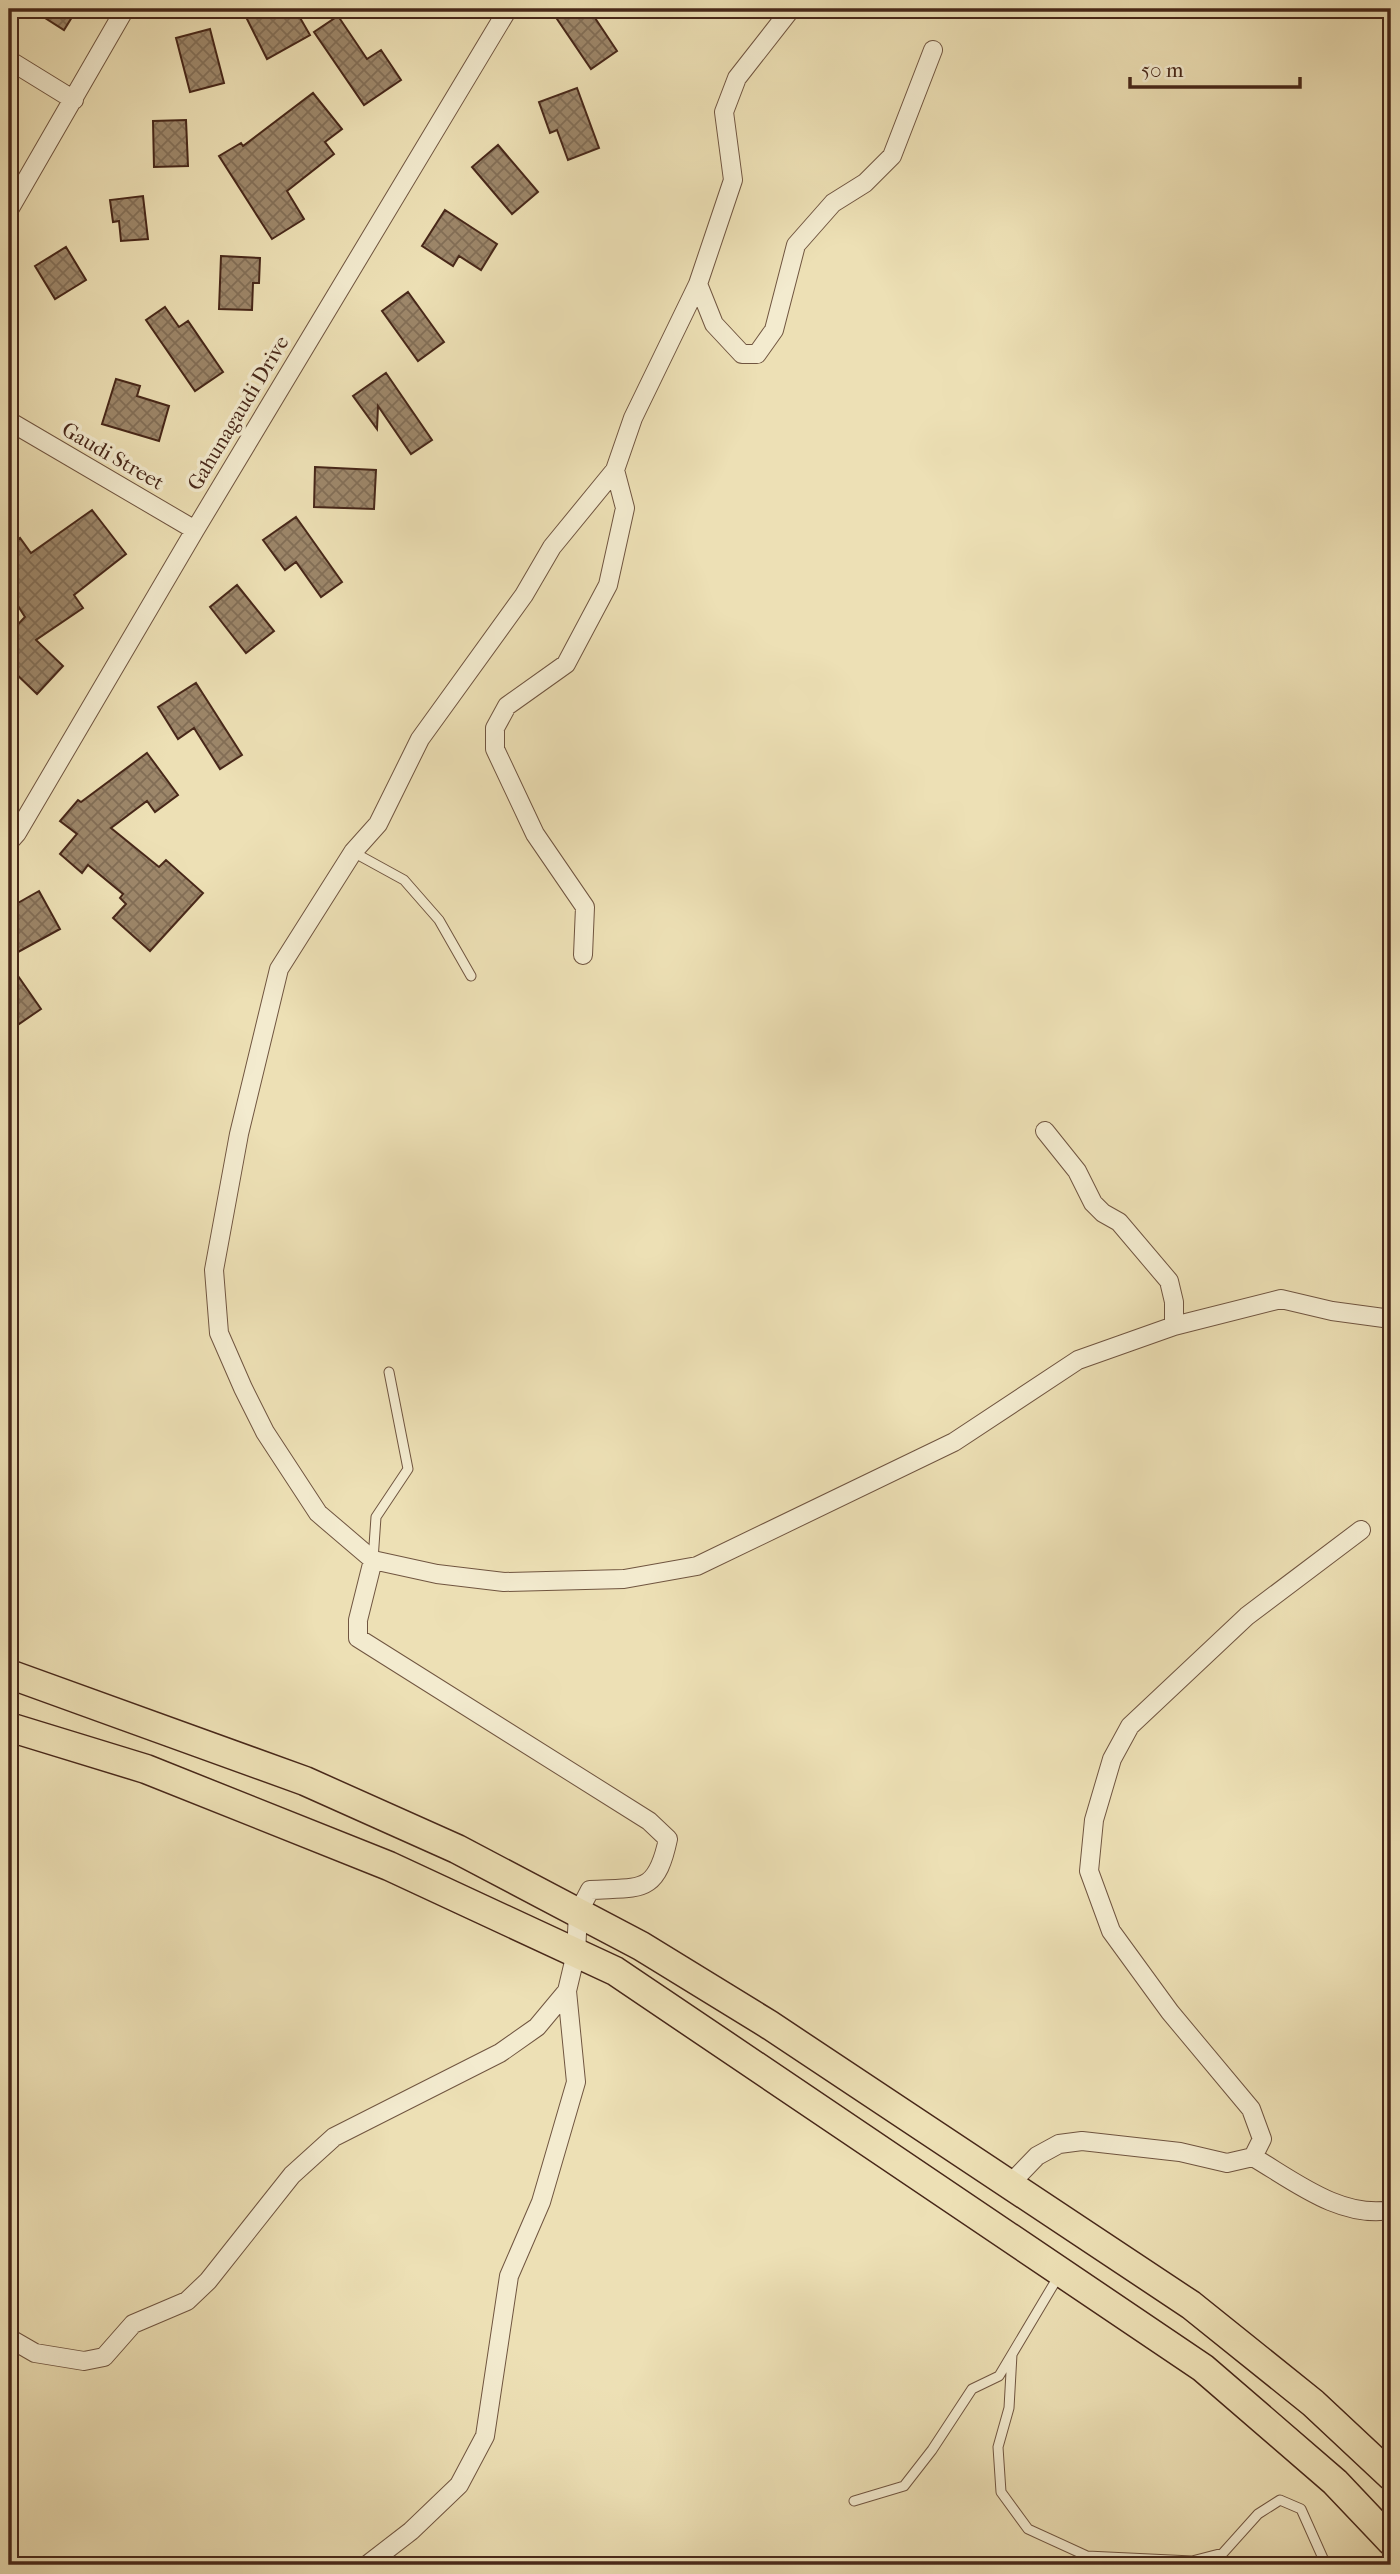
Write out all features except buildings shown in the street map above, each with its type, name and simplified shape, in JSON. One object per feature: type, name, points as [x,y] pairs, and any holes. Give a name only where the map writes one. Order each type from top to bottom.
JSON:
[{"type":"main road","points":[[9,1674],[305,1781],[457,1849],[640,1946],[768,2024],[1191,2305],[1313,2403],[1391,2476]]},
{"type":"main road","points":[[9,1727],[159,1774],[389,1866],[615,1971],[1203,2368],[1335,2482],[1391,2541]]},
{"type":"street","points":[[9,210],[125,9]]},
{"type":"street","name":"Gahunagaudi Drive","points":[[9,842],[17,833],[195,530],[508,9]]},
{"type":"street","points":[[791,9],[737,78],[724,112],[733,180],[698,284],[633,418],[615,470],[552,547],[524,595],[420,739],[378,824],[353,852],[279,969],[239,1134],[214,1270],[219,1334],[265,1432],[318,1513],[373,1560],[437,1574],[503,1582],[624,1579],[697,1566],[954,1442],[1078,1360],[1174,1326],[1281,1300],[1332,1311],[1391,1319]]},
{"type":"street","points":[[698,284],[714,324],[742,354],[757,354],[774,330],[796,245],[833,203],[865,183],[892,156],[933,50]]},
{"type":"street","points":[[9,60],[74,100]]},
{"type":"street","name":"Gaudi Street","points":[[9,421],[195,530]]},
{"type":"street","points":[[583,955],[585,907],[535,834],[495,749],[495,728],[506,706],[566,664],[608,585],[625,508],[615,470]]},
{"type":"street","points":[[1045,1130],[1077,1171],[1093,1203],[1103,1213],[1119,1222],[1169,1281],[1174,1302],[1174,1326]]},
{"type":"street","points":[[1253,2157],[1262,2139],[1251,2109],[1170,2012],[1111,1931],[1089,1871],[1094,1820],[1112,1759],[1130,1726],[1247,1616],[1361,1530]]},
{"type":"street","points":[[367,2565],[411,2531],[458,2485],[485,2436],[509,2276],[541,2202],[576,2082],[567,1991],[576,1953],[578,1913],[590,1890],[642,1886],[661,1869],[668,1839],[649,1821],[358,1637],[358,1620],[373,1560]]},
{"type":"street","points":[[9,2338],[35,2353],[84,2361],[104,2357],[134,2324],[187,2301],[208,2281],[292,2175],[334,2137],[500,2053],[537,2027],[567,1991]]},
{"type":"street","points":[[1009,2185],[1037,2156],[1059,2144],[1082,2141],[1180,2152],[1227,2163],[1253,2157],[1310,2191],[1353,2210],[1391,2210]]},
{"type":"lane","points":[[353,852],[404,880],[439,920],[471,976]]},
{"type":"lane","points":[[373,1560],[376,1517],[408,1469],[389,1371]]},
{"type":"lane","points":[[854,2501],[904,2486],[932,2450],[972,2389],[999,2376],[1061,2272]]},
{"type":"lane","points":[[1012,2354],[1009,2408],[998,2447],[1001,2493],[1028,2529],[1087,2556],[1192,2561],[1223,2553],[1258,2514],[1280,2500],[1301,2510],[1326,2565]]}]
